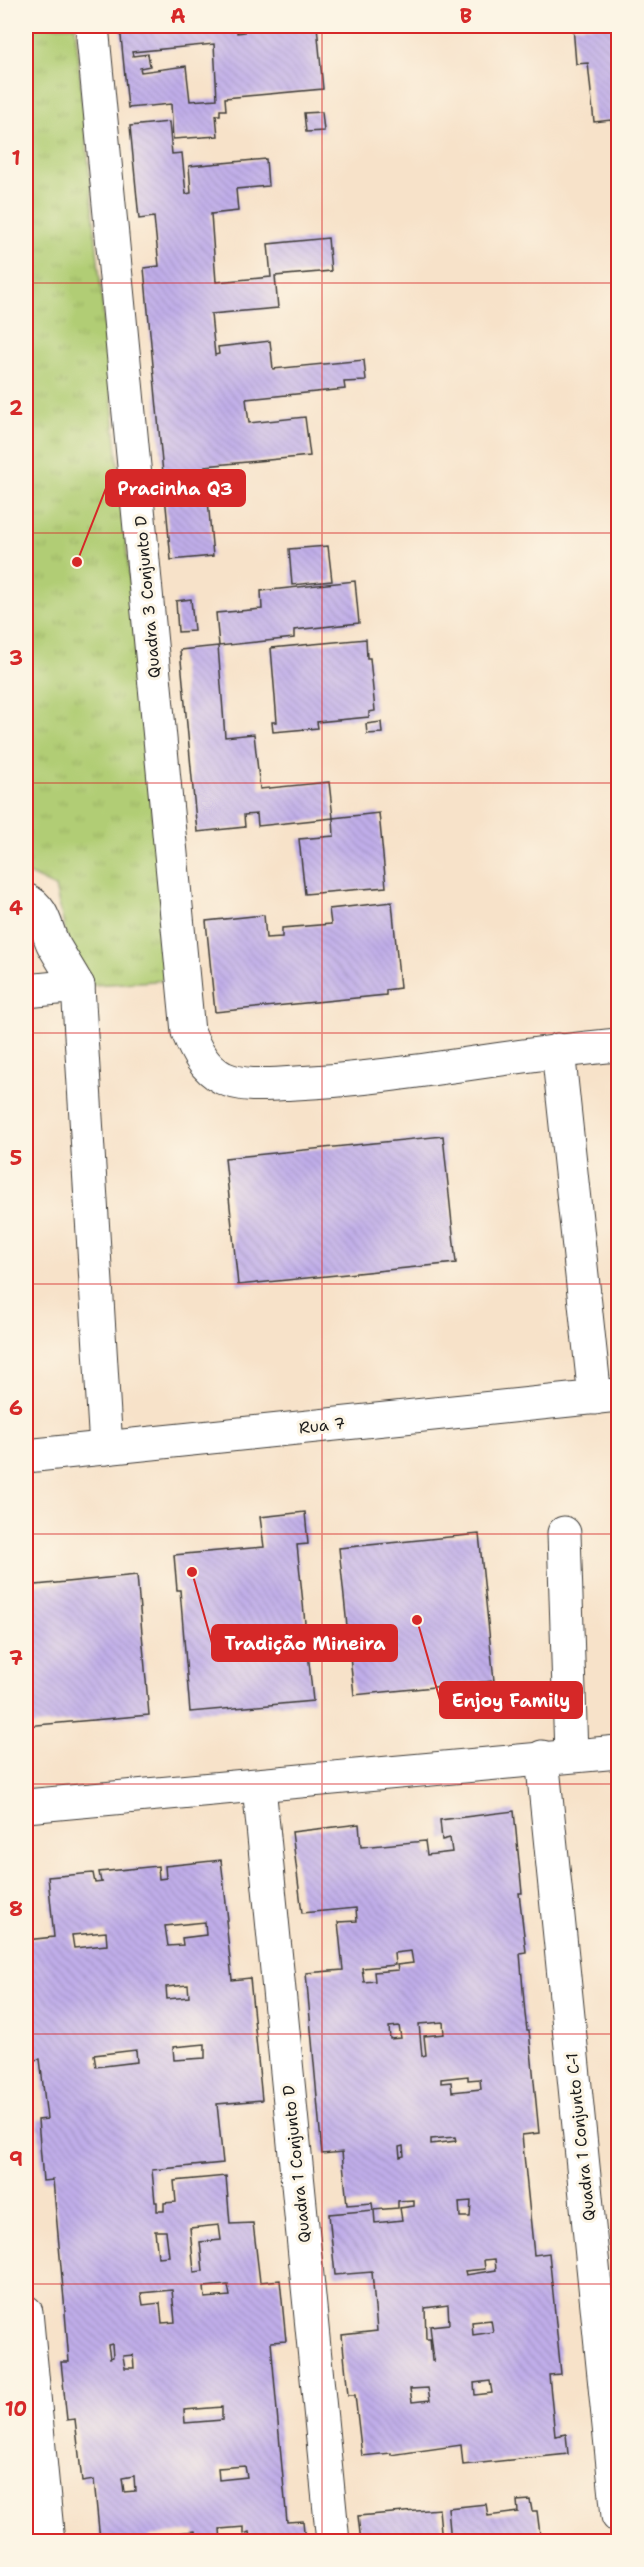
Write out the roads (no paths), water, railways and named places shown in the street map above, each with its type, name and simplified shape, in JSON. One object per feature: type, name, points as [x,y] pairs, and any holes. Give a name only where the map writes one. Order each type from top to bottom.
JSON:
[{"type":"street","name":"Quadra 3 Conjunto D","points":[[92,26],[188,1032],[197,1056],[224,1078],[254,1084],[348,1080],[558,1050],[618,1045]]},
{"type":"street","points":[[26,900],[34,904],[43,917],[52,941],[78,986],[106,1448]]},
{"type":"street","points":[[26,990],[78,986]]},
{"type":"street","points":[[558,1050],[607,1396]]},
{"type":"street","name":"Rua 7","points":[[26,1456],[607,1396]]},
{"type":"street","name":"Quadra 1 Conjunto C-1","points":[[564,1533],[556,1756],[618,2516]]},
{"type":"street","points":[[26,1806],[618,1752]]},
{"type":"street","name":"Quadra 1 Conjunto D","points":[[259,1786],[333,2541]]},
{"type":"street","points":[[26,2312],[48,2541]]},
{"type":"place","name":"Pracinha Q3","points":[[77,562]]},
{"type":"place","name":"Tradição Mineira","points":[[192,1572]]},
{"type":"place","name":"Enjoy Family","points":[[417,1620]]}]
